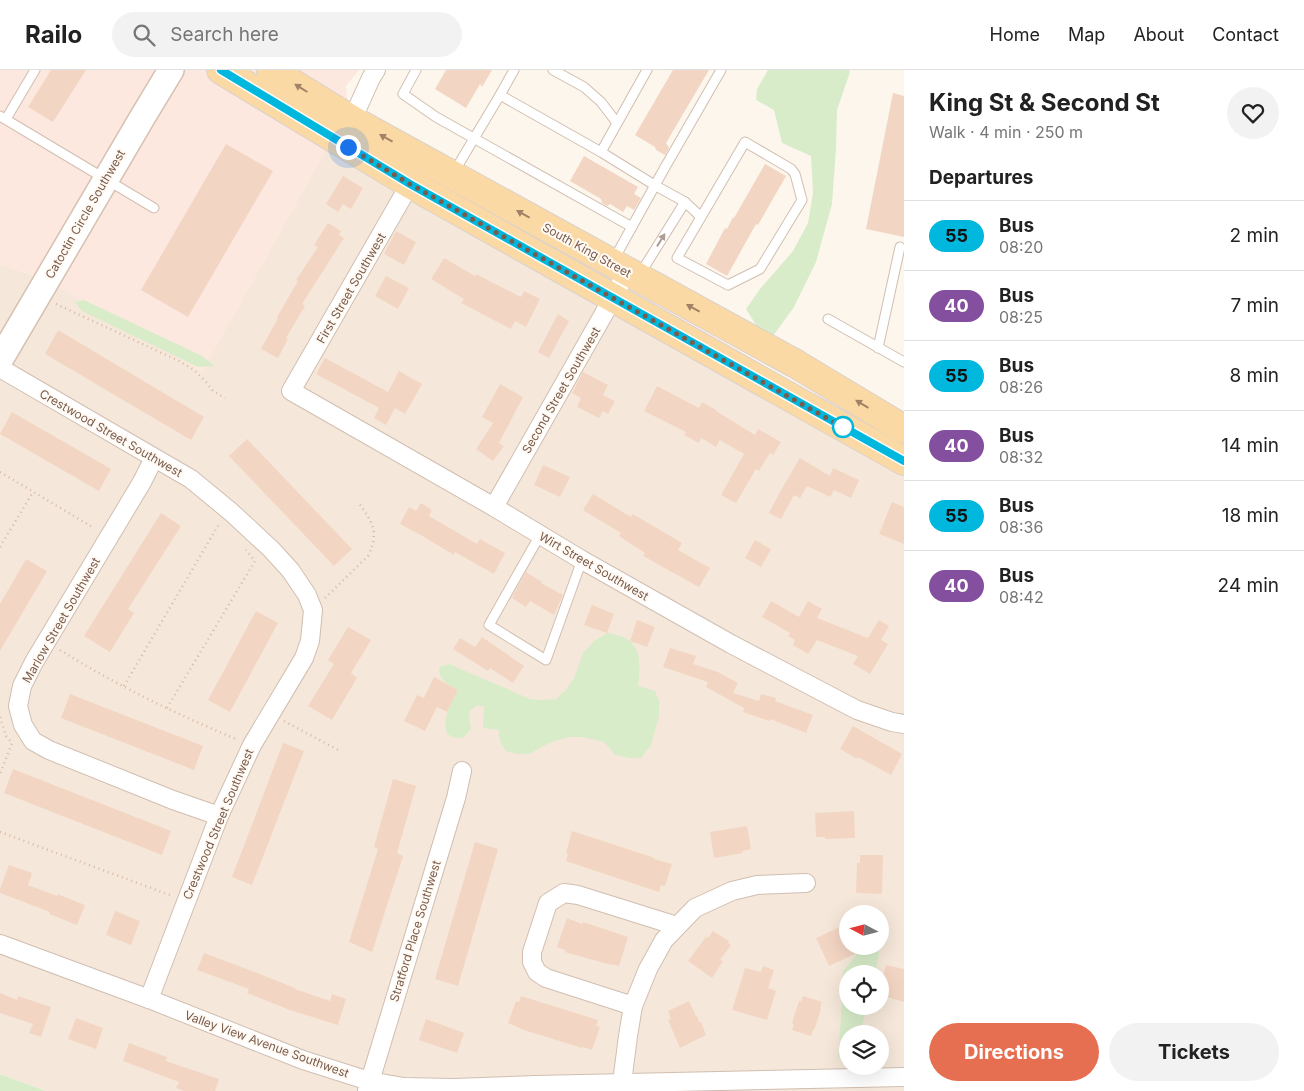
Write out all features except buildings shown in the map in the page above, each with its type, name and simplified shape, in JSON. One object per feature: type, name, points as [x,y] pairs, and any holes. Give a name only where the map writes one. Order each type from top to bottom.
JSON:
[{"type":"main road","name":"Catoctin Circle Southwest","points":[[0,360],[171,70]]},
{"type":"main road","points":[[220,70],[410,184],[904,461]]},
{"type":"main road","name":"South King Street","points":[[271,70],[352,120],[796,364],[904,429]]},
{"type":"street","points":[[352,120],[376,70]]},
{"type":"street","name":"First Street Southwest","points":[[291,391],[410,184]]},
{"type":"street","name":"Second Street Southwest","points":[[494,507],[626,271]]},
{"type":"street","name":"Crestwood Street Southwest","points":[[0,368],[191,480],[231,512],[291,571],[307,595],[312,610],[310,641],[304,658],[252,745],[219,816],[148,999]]},
{"type":"street","name":"Wirt Street Southwest","points":[[291,391],[731,644],[857,710],[892,722],[904,724]]},
{"type":"street","name":"Marlow Street Southwest","points":[[154,458],[142,482],[34,662],[22,686],[18,706],[23,725],[33,740],[49,750],[219,816]]},
{"type":"street","name":"Stratford Place Southwest","points":[[368,1086],[456,798],[462,771]]},
{"type":"street","points":[[622,1083],[633,1006],[648,969],[664,940],[694,908],[732,891],[757,885],[806,883]]},
{"type":"street","points":[[633,1006],[546,978],[537,972],[532,962],[532,952],[548,903],[564,893],[578,895],[677,926]]},
{"type":"street","name":"Valley View Avenue Southwest","points":[[0,944],[148,999],[368,1086],[454,1088],[904,1077]]},
{"type":"lane","points":[[35,70],[3,117],[154,208]]},
{"type":"lane","points":[[416,70],[403,94],[436,117],[632,227]]},
{"type":"lane","points":[[453,175],[514,70]]},
{"type":"lane","points":[[553,70],[584,87],[601,102],[617,123]]},
{"type":"lane","points":[[601,152],[647,70]]},
{"type":"lane","points":[[626,271],[632,227],[721,70]]},
{"type":"lane","points":[[500,95],[685,202],[701,217]]},
{"type":"lane","points":[[745,142],[791,169],[795,174],[802,200],[760,269],[728,286],[677,258],[701,217],[745,142]]},
{"type":"lane","points":[[626,271],[685,202]]},
{"type":"lane","points":[[878,348],[900,247]]},
{"type":"lane","points":[[828,319],[904,362]]},
{"type":"lane","points":[[540,535],[489,625],[546,660],[582,560]]},
{"type":"path","points":[[56,304],[194,370],[213,391],[225,398]]},
{"type":"path","points":[[0,472],[94,528]]},
{"type":"path","points":[[0,547],[33,492]]},
{"type":"path","points":[[320,594],[322,601],[368,556],[372,547],[375,537],[374,529],[371,520],[358,502]]},
{"type":"path","points":[[124,686],[219,524],[225,530]]},
{"type":"path","points":[[166,708],[255,561],[243,547]]},
{"type":"path","points":[[60,650],[94,672],[166,708],[236,739]]},
{"type":"path","points":[[0,717],[6,736],[12,743],[0,774]]},
{"type":"path","points":[[282,720],[340,751]]},
{"type":"path","points":[[0,832],[170,896]]},
{"type":"shaded area","points":[[0,70],[359,70],[346,86],[349,118],[333,138],[202,372],[46,280],[0,264]]},
{"type":"shaded area","points":[[333,137],[904,461],[904,1091],[47,1091],[0,1074],[0,264],[46,280]]},
{"type":"green space","points":[[768,70],[849,70],[850,72],[837,110],[832,204],[816,262],[794,307],[773,336],[758,328],[746,309],[760,289],[793,251],[808,223],[813,193],[811,156],[782,143],[774,110],[756,100],[757,89]]},
{"type":"green space","points":[[84,300],[202,356],[215,366],[198,367],[82,311],[75,302]]},
{"type":"green space","points":[[607,633],[623,637],[634,646],[639,658],[638,686],[655,691],[659,701],[659,716],[651,745],[641,758],[615,755],[604,742],[582,737],[569,737],[549,743],[529,754],[506,751],[500,741],[499,730],[483,728],[484,706],[476,706],[470,711],[471,729],[463,738],[455,738],[447,734],[446,716],[458,690],[447,684],[442,678],[439,667],[449,664],[530,699],[556,699],[566,690],[574,678],[583,653],[594,641]]},
{"type":"green space","points":[[856,955],[879,955],[877,965],[848,965]]},
{"type":"green space","points":[[841,1015],[865,1015],[862,1025],[840,1025]]},
{"type":"green space","points":[[0,1074],[46,1091],[0,1091]]},
{"type":"bus line","name":"55","points":[[221,70],[410,184],[904,461]]},
{"type":"route","points":[[348,147],[410,184],[848,430],[843,427]]}]
